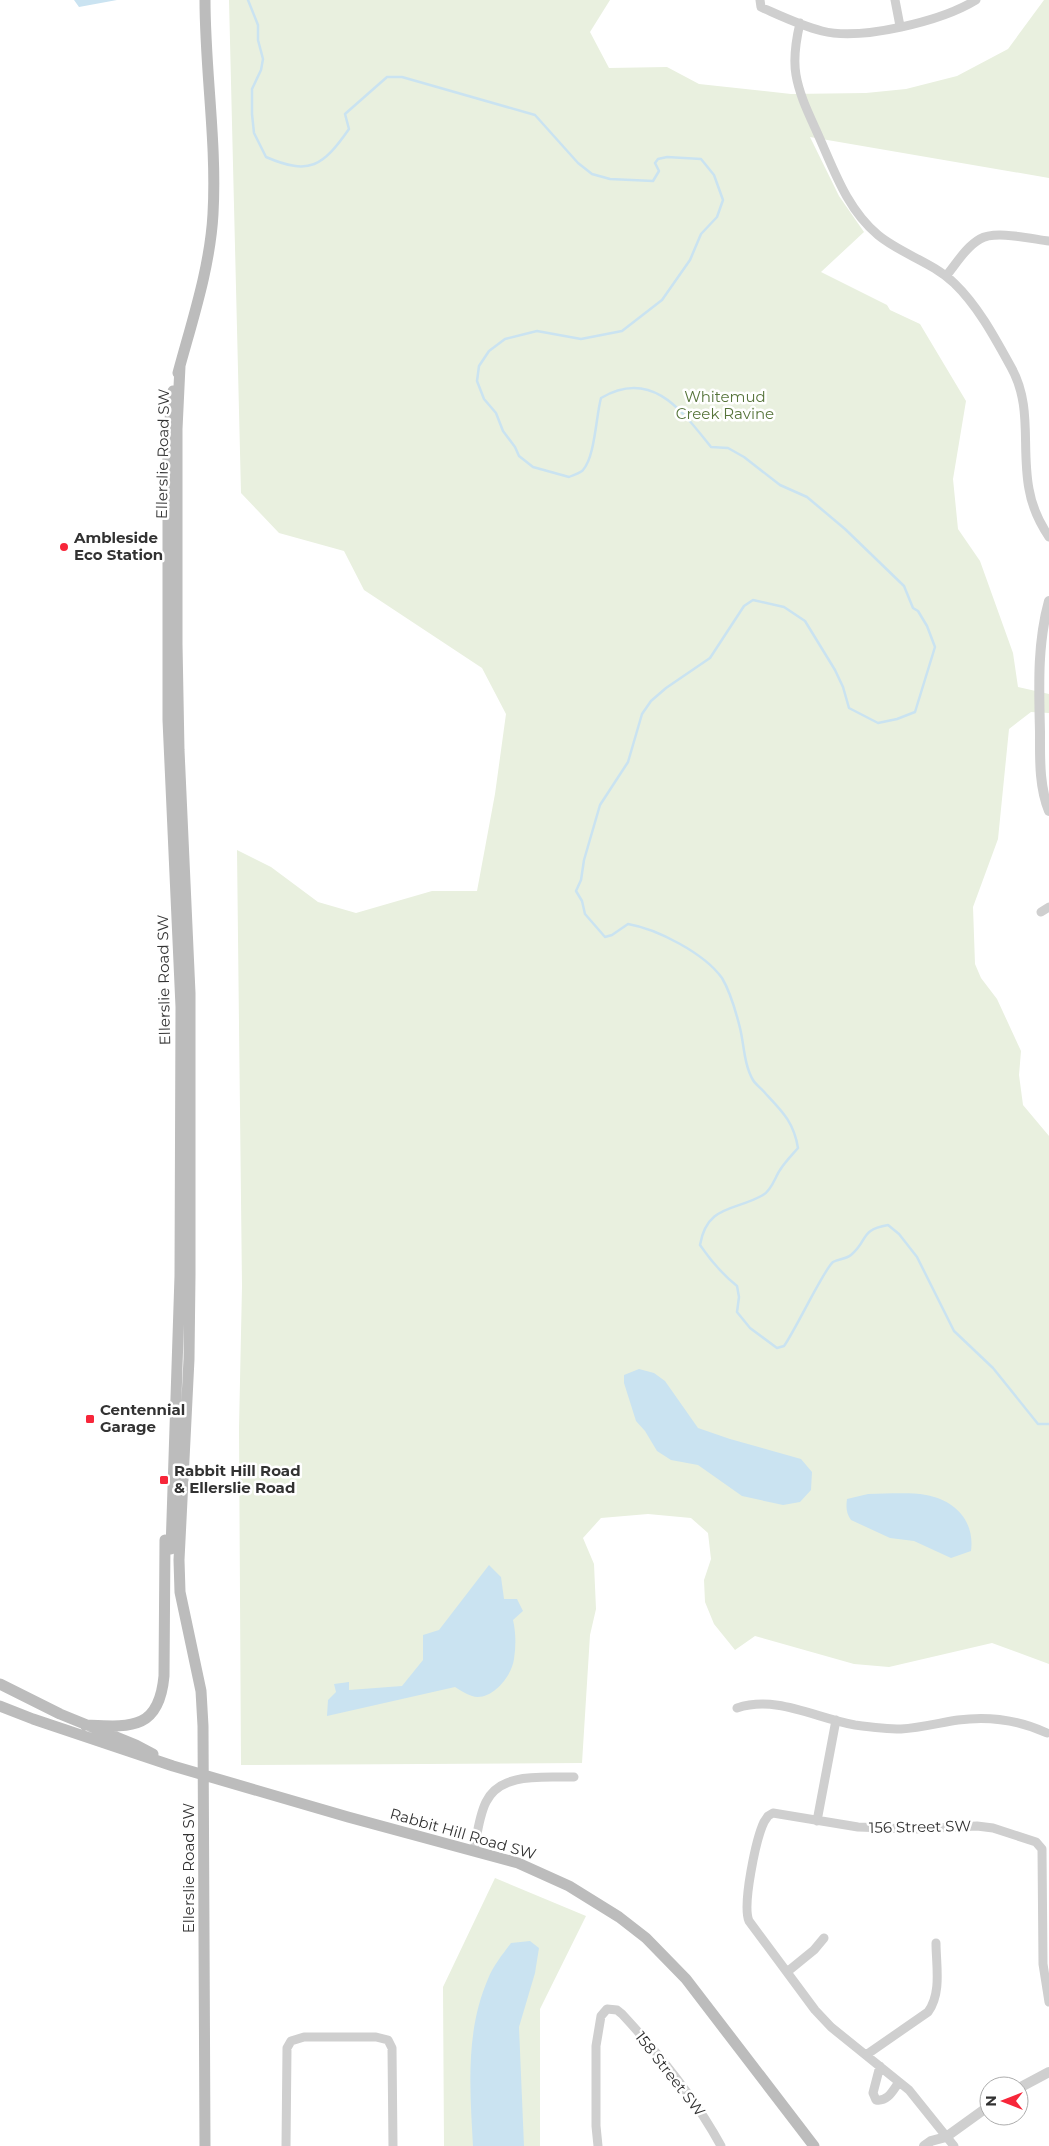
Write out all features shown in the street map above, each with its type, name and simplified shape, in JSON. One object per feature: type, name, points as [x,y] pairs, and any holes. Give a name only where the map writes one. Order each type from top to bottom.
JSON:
[{"type":"main road","name":"Ellerslie Road SW","points":[[180,1592],[175,1584],[171,1564],[180,1276],[181,1007],[168,720],[168,456],[170,410],[205,274],[213,214],[214,180],[205,0]]},
{"type":"main road","name":"Ellerslie Road SW","points":[[180,366],[177,429],[178,692],[190,993],[190,1116],[189,1359],[179,1552],[180,1592],[201,1690],[204,1774],[205,2146]]},
{"type":"main road","points":[[85,1725],[117,1727],[133,1725],[146,1719],[152,1713],[163,1691],[166,1534],[173,1486]]},
{"type":"main road","name":"Rabbit Hill Road SW","points":[[0,1684],[85,1725],[136,1745],[173,1766]]},
{"type":"main road","name":"Rabbit Hill Road SW","points":[[0,1706],[173,1766],[348,1817],[518,1863],[569,1886],[619,1916],[646,1938],[686,1979],[814,2146]]},
{"type":"street","points":[[760,0],[762,8],[800,23],[822,31],[845,33],[870,32],[948,15],[976,0]]},
{"type":"street","points":[[895,0],[900,26]]},
{"type":"street","points":[[800,23],[795,59],[800,92],[848,200],[858,215],[878,235],[895,248],[946,276],[962,292],[977,311],[1018,380],[1026,412],[1026,471],[1029,491],[1034,510],[1049,537]]},
{"type":"street","points":[[946,276],[973,244],[981,238],[998,235],[1049,241]]},
{"type":"street","points":[[1049,601],[1041,635],[1039,669],[1041,770],[1043,797],[1049,812]]},
{"type":"street","points":[[737,1708],[755,1703],[772,1703],[865,1726],[902,1729],[960,1720],[997,1719],[1025,1724],[1047,1733]]},
{"type":"street","points":[[817,1821],[836,1720]]},
{"type":"street","points":[[474,1851],[486,1802],[494,1790],[502,1784],[532,1778],[574,1777]]},
{"type":"street","name":"156 Street SW","points":[[787,1972],[752,1926],[746,1914],[746,1900],[761,1828],[768,1816],[773,1813],[817,1821],[883,1829],[976,1826],[994,1828],[1036,1842],[1042,1850],[1043,1964],[1049,2002]]},
{"type":"street","points":[[824,1938],[814,1950],[787,1972],[815,2010],[831,2027],[916,2098],[944,2141]]},
{"type":"street","points":[[866,2055],[928,2012],[932,2006],[937,1992],[936,1943]]},
{"type":"street","name":"158 Street SW","points":[[598,2146],[596,2126],[597,2037],[600,2016],[604,2010],[612,2009],[622,2014],[654,2049],[704,2118],[721,2146]]},
{"type":"street","points":[[286,2146],[287,2048],[291,2041],[304,2037],[376,2037],[388,2040],[392,2048],[393,2146]]},
{"type":"street","points":[[880,2066],[873,2094],[876,2100],[884,2101],[899,2082]]},
{"type":"street","points":[[1029,2083],[1049,2072]]},
{"type":"street","points":[[944,2141],[979,2114]]},
{"type":"street","points":[[924,2146],[931,2141],[944,2141],[954,2146]]},
{"type":"green space","name":"Whitemud Creek Ravine","points":[[229,0],[610,0],[590,32],[609,68],[667,67],[699,84],[791,94],[866,93],[906,89],[957,76],[1008,49],[1044,0],[1049,0],[1049,178],[810,137],[839,196],[864,232],[821,272],[887,305],[890,310],[920,324],[966,401],[953,479],[958,529],[980,561],[1013,653],[1018,687],[1049,694],[1049,713],[1031,712],[1009,729],[998,839],[973,907],[975,964],[981,978],[997,999],[1021,1051],[1019,1075],[1023,1105],[1049,1136],[1049,1664],[992,1643],[889,1667],[854,1664],[755,1636],[735,1650],[714,1624],[705,1602],[704,1580],[711,1559],[708,1533],[691,1518],[648,1514],[601,1518],[583,1538],[594,1564],[596,1609],[590,1635],[582,1763],[241,1765],[239,1428],[242,1286],[237,850],[271,867],[318,902],[356,913],[432,891],[477,891],[495,794],[506,714],[482,668],[364,590],[344,551],[279,533],[241,493]]},
{"type":"green space","points":[[495,1878],[586,1916],[540,2009],[540,2146],[444,2146],[443,1987]]},
{"type":"water","points":[[74,0],[117,0],[79,7]]},
{"type":"water","points":[[639,1369],[654,1373],[665,1381],[698,1428],[801,1459],[812,1472],[811,1490],[800,1502],[783,1505],[742,1496],[698,1465],[671,1460],[657,1451],[645,1431],[636,1421],[624,1383],[624,1375]]},
{"type":"water","points":[[868,1494],[919,1494],[946,1502],[954,1507],[966,1521],[970,1530],[971,1551],[951,1558],[914,1541],[890,1538],[851,1520],[847,1510],[847,1499]]},
{"type":"water","points":[[489,1565],[501,1577],[504,1599],[517,1599],[523,1611],[513,1620],[515,1630],[514,1659],[509,1673],[499,1686],[486,1695],[479,1697],[472,1696],[455,1687],[327,1716],[328,1700],[336,1692],[334,1684],[349,1682],[349,1690],[402,1686],[423,1660],[423,1635],[439,1630]]},
{"type":"water","points":[[530,1941],[539,1948],[535,1973],[519,2027],[524,2146],[473,2146],[470,2083],[472,2040],[481,1999],[493,1969],[511,1943]]},
{"type":"waterway","points":[[248,0],[258,25],[258,40],[263,59],[261,70],[252,89],[254,133],[266,157],[281,163],[305,166],[323,159],[340,142],[349,129],[345,114],[387,77],[402,77],[535,115],[578,163],[592,174],[610,179],[653,181],[659,171],[655,163],[658,159],[667,157],[701,159],[714,175],[723,200],[717,217],[701,234],[690,260],[662,300],[622,331],[581,339],[537,331],[505,339],[489,351],[479,366],[477,381],[484,399],[496,413],[503,431],[519,456],[533,467],[569,477],[582,471],[587,464],[593,446],[601,398],[619,390],[636,388],[651,391],[664,398],[689,420],[711,447],[728,448],[744,457],[780,485],[807,497],[845,529],[904,586],[913,608],[918,611],[927,626],[935,647],[915,712],[897,719],[878,723],[849,708],[843,687],[835,670],[805,621],[784,607],[753,600],[744,606],[710,658],[666,688],[651,701],[642,714],[628,762],[600,805],[584,860],[581,880],[576,891],[582,901],[585,914],[605,937],[612,935],[628,924],[640,927],[666,937],[692,951],[714,969],[722,978],[733,1003],[750,1074],[756,1084],[783,1112],[794,1132],[798,1148],[782,1167],[769,1190],[753,1200],[716,1215],[709,1222],[700,1245],[726,1277],[737,1286],[739,1297],[737,1312],[750,1328],[777,1348],[784,1346],[823,1276],[833,1262],[851,1255],[857,1250],[868,1233],[888,1225],[899,1234],[917,1257],[954,1331],[993,1368],[1038,1424],[1049,1424]]},
{"type":"place","name":"Ambleside Eco Station","points":[[64,547]]},
{"type":"place","name":"Centennial Garage","points":[[90,1419]]},
{"type":"place","name":"Rabbit Hill Road & Ellerslie Road","points":[[164,1480]]}]
